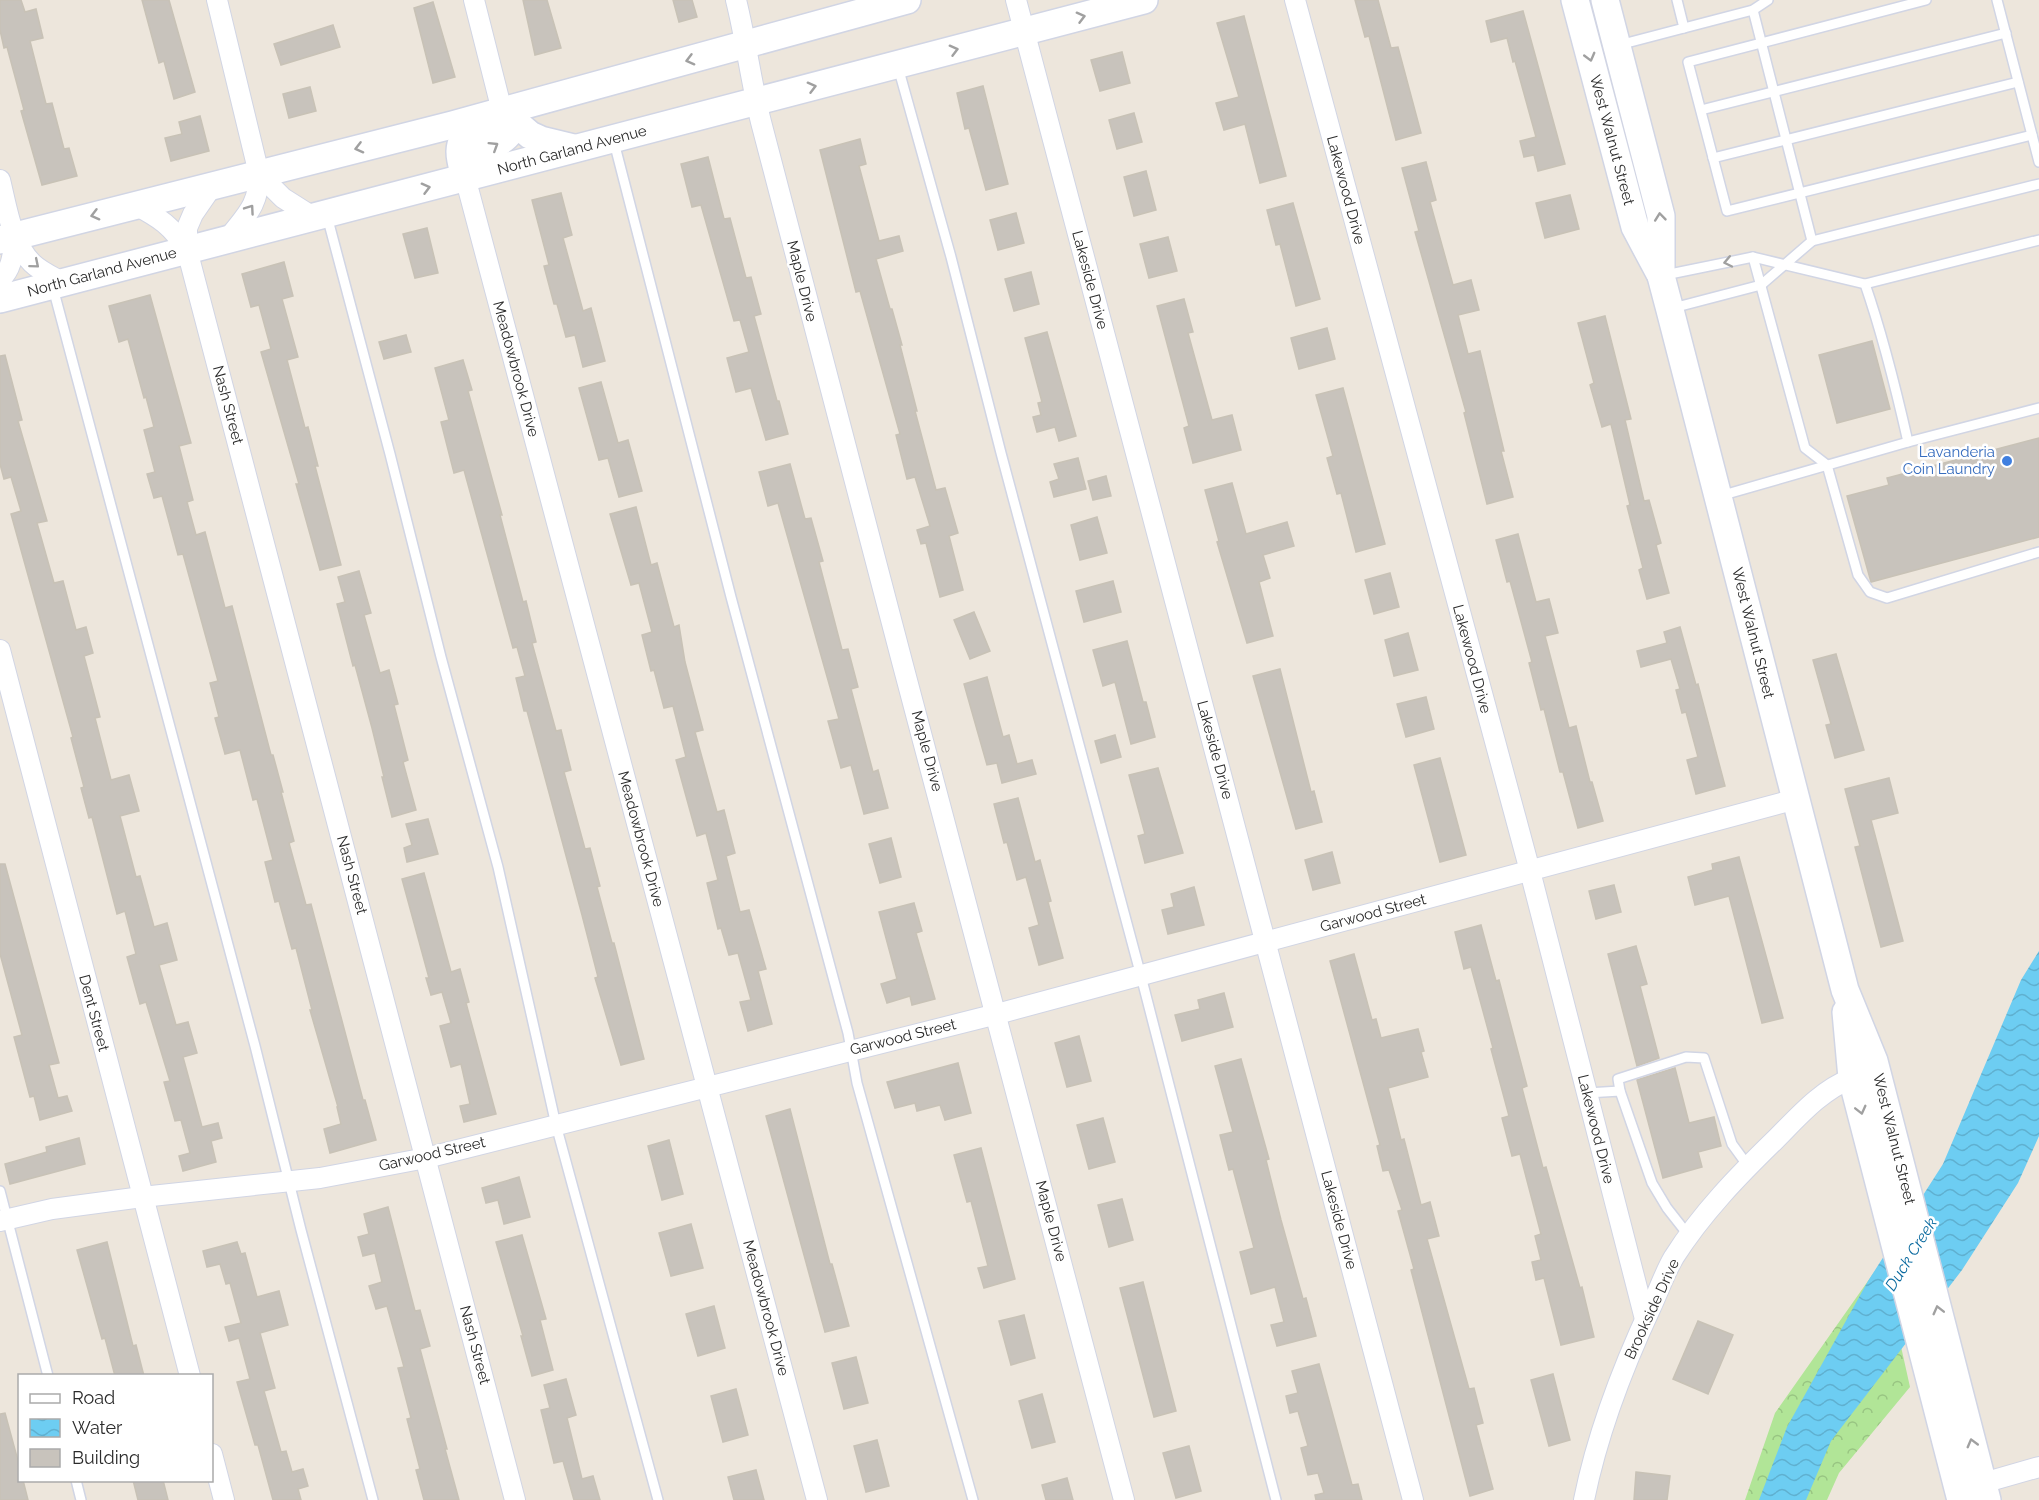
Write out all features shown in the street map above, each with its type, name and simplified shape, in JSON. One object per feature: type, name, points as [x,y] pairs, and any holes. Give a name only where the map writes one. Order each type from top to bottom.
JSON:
[{"type":"main road","points":[[8,238],[397,139],[907,0]]},
{"type":"main road","name":"North Garland Avenue","points":[[0,299],[1144,0]]},
{"type":"main road","name":"West Walnut Street","points":[[1575,0],[1635,228],[1661,276],[1845,990],[1874,1061],[1985,1491]]},
{"type":"main road","name":"West Walnut Street","points":[[1605,0],[1661,216],[1661,276]]},
{"type":"main road","points":[[397,139],[415,138],[429,142],[443,150],[465,177],[476,160],[485,151],[506,138],[510,132],[502,111]]},
{"type":"main road","points":[[502,111],[530,135],[576,149]]},
{"type":"main road","name":"West Walnut Street","points":[[1845,990],[1852,1078],[1961,1500]]},
{"type":"street","points":[[217,0],[259,174],[259,190],[253,206],[227,240]]},
{"type":"street","points":[[474,0],[502,111]]},
{"type":"street","name":"Maple Drive","points":[[736,0],[756,102],[825,371],[1124,1500]]},
{"type":"street","name":"Lakeside Drive","points":[[1016,0],[1413,1500]]},
{"type":"street","name":"Lakewood Drive","points":[[1295,0],[1530,871],[1645,1319]]},
{"type":"street","points":[[259,174],[283,198],[320,215]]},
{"type":"street","name":"Meadowbrook Drive","points":[[465,177],[817,1500]]},
{"type":"street","points":[[0,180],[11,262],[6,275],[0,280]]},
{"type":"street","name":"Nash Street","points":[[213,185],[193,214],[187,228],[187,250],[515,1500]]},
{"type":"street","name":"Nash Street","points":[[135,205],[158,216],[175,231],[187,250]]},
{"type":"street","points":[[8,238],[33,264],[58,284]]},
{"type":"street","name":"Dent Street","points":[[0,650],[189,1374]]},
{"type":"street","name":"Garwood Street","points":[[4,1220],[52,1209],[142,1197],[320,1178],[426,1158],[997,1014],[1796,799]]},
{"type":"street","name":"Brookside Drive","points":[[1584,1500],[1612,1398],[1673,1259],[1705,1214],[1748,1166],[1819,1096],[1839,1083],[1852,1078]]},
{"type":"street","points":[[213,1458],[224,1500]]},
{"type":"street","points":[[1985,1491],[2039,1467]]},
{"type":"lane","points":[[1677,0],[1684,28]]},
{"type":"lane","points":[[1617,46],[1753,10],[1768,0]]},
{"type":"lane","points":[[1926,0],[1688,62],[1727,211],[2032,135]]},
{"type":"lane","points":[[1997,0],[2039,162]]},
{"type":"lane","points":[[1753,10],[1812,241]]},
{"type":"lane","points":[[1701,110],[2006,33]]},
{"type":"lane","points":[[897,65],[951,257],[1001,453],[1141,975],[1276,1500]]},
{"type":"lane","points":[[1713,158],[2018,82]]},
{"type":"lane","points":[[613,139],[731,597],[848,1033],[857,1083],[973,1500]]},
{"type":"lane","points":[[1670,310],[1761,285],[1812,241],[2039,184]]},
{"type":"lane","points":[[320,215],[390,454],[441,657],[498,867],[556,1125],[658,1500]]},
{"type":"lane","points":[[1661,276],[1753,256],[1865,284],[2039,240]]},
{"type":"lane","points":[[1753,256],[1805,448],[1827,465],[1858,575],[1870,592],[1887,598],[2039,552]]},
{"type":"lane","points":[[58,284],[373,1500]]},
{"type":"lane","points":[[1865,284],[1880,328],[1908,442]]},
{"type":"lane","points":[[1718,496],[1908,442],[2039,408]]},
{"type":"lane","points":[[1689,1236],[1667,1208],[1652,1183],[1620,1091],[1618,1079],[1686,1057],[1704,1058],[1732,1143],[1748,1166]]},
{"type":"lane","points":[[1587,1094],[1620,1091]]},
{"type":"lane","points":[[0,1191],[4,1220],[47,1374]]},
{"type":"lane","points":[[76,1482],[81,1500]]},
{"type":"green space","points":[[1882,1261],[1910,1387],[1839,1473],[1827,1500],[1745,1500],[1775,1413]]},
{"type":"water","name":"Duck Creek","points":[[2039,951],[2039,1136],[2018,1183],[1962,1270],[1831,1441],[1806,1500],[1759,1500],[1787,1427],[1868,1281],[1943,1164],[2021,980]]},
{"type":"building","points":[[0,0],[21,0],[25,12],[36,9],[43,38],[30,41],[46,104],[52,103],[64,149],[69,148],[77,176],[42,185],[21,111],[24,110],[7,47],[4,48],[0,30]]},
{"type":"building","points":[[142,0],[169,0],[195,92],[174,99],[164,61],[159,63]]},
{"type":"building","points":[[523,0],[547,0],[561,48],[535,55]]},
{"type":"building","points":[[673,0],[692,0],[697,17],[679,22]]},
{"type":"building","points":[[1355,0],[1378,0],[1391,48],[1398,47],[1421,133],[1396,140],[1369,36],[1365,37]]},
{"type":"building","points":[[433,2],[455,77],[433,83],[414,8]]},
{"type":"building","points":[[1523,11],[1565,164],[1538,171],[1534,155],[1524,157],[1520,141],[1536,137],[1515,61],[1513,62],[1507,38],[1491,42],[1486,21]]},
{"type":"building","points":[[1244,16],[1286,176],[1260,183],[1245,124],[1224,130],[1216,103],[1239,97],[1217,23]]},
{"type":"building","points":[[333,25],[340,47],[281,65],[274,44]]},
{"type":"building","points":[[1122,52],[1130,83],[1100,91],[1091,60]]},
{"type":"building","points":[[983,86],[1008,184],[986,190],[969,128],[965,129],[957,93]]},
{"type":"building","points":[[310,87],[316,111],[289,118],[283,94]]},
{"type":"building","points":[[1134,113],[1142,142],[1117,149],[1109,120]]},
{"type":"building","points":[[200,116],[209,151],[171,161],[165,138],[182,134],[179,122]]},
{"type":"building","points":[[860,139],[866,164],[859,166],[879,241],[899,236],[903,251],[876,259],[902,345],[900,345],[917,411],[915,411],[936,490],[945,488],[958,533],[949,536],[963,590],[940,597],[926,543],[921,544],[917,530],[930,526],[915,477],[907,479],[896,435],[900,434],[860,291],[856,292],[820,150]]},
{"type":"building","points":[[708,157],[724,219],[730,218],[746,278],[751,277],[761,314],[754,316],[788,434],[766,440],[751,388],[736,392],[727,358],[749,352],[740,320],[734,321],[701,205],[692,207],[681,164]]},
{"type":"building","points":[[1426,162],[1436,200],[1430,202],[1453,285],[1471,280],[1479,310],[1458,315],[1468,354],[1480,351],[1513,497],[1487,504],[1464,413],[1466,412],[1415,232],[1419,231],[1402,168]]},
{"type":"building","points":[[1146,171],[1156,210],[1134,216],[1124,177]]},
{"type":"building","points":[[561,193],[572,235],[563,238],[583,311],[591,308],[605,361],[583,367],[575,335],[566,337],[557,304],[554,304],[544,266],[549,265],[532,200]]},
{"type":"building","points":[[1570,195],[1579,229],[1545,238],[1536,203]]},
{"type":"building","points":[[1293,203],[1320,299],[1296,306],[1280,244],[1276,245],[1267,210]]},
{"type":"building","points":[[1016,213],[1024,243],[998,250],[990,220]]},
{"type":"building","points":[[427,228],[438,273],[415,278],[403,234]]},
{"type":"building","points":[[1168,237],[1177,271],[1149,278],[1140,244]]},
{"type":"building","points":[[284,262],[293,296],[282,299],[298,357],[287,360],[305,428],[308,427],[318,466],[315,466],[341,565],[320,570],[296,484],[299,484],[261,352],[271,349],[259,305],[251,307],[242,274]]},
{"type":"building","points":[[1031,272],[1039,304],[1014,311],[1005,279]]},
{"type":"building","points":[[150,295],[191,443],[179,446],[193,500],[187,502],[196,535],[205,532],[225,608],[232,606],[283,792],[281,792],[294,841],[289,843],[306,905],[311,904],[363,1100],[365,1100],[376,1140],[330,1153],[324,1129],[341,1124],[338,1107],[310,1010],[312,1010],[296,948],[292,949],[279,901],[275,902],[265,862],[273,860],[257,799],[253,800],[240,750],[225,754],[215,718],[219,717],[210,683],[218,681],[183,554],[178,555],[162,496],[154,498],[147,474],[155,472],[144,430],[154,427],[128,339],[119,342],[109,306]]},
{"type":"building","points":[[1184,299],[1193,332],[1188,333],[1212,420],[1232,415],[1241,450],[1193,463],[1184,428],[1189,426],[1157,306]]},
{"type":"building","points":[[1605,316],[1631,419],[1625,420],[1644,501],[1649,500],[1661,543],[1656,545],[1669,593],[1647,599],[1639,570],[1643,568],[1627,506],[1630,505],[1611,424],[1602,427],[1590,385],[1594,383],[1578,323]]},
{"type":"building","points":[[1327,328],[1335,359],[1299,369],[1291,338]]},
{"type":"building","points":[[1047,332],[1076,436],[1059,441],[1055,427],[1037,432],[1033,417],[1041,415],[1038,403],[1042,402],[1025,338]]},
{"type":"building","points":[[406,335],[411,352],[384,359],[379,342]]},
{"type":"building","points":[[1872,341],[1890,409],[1837,423],[1819,355]]},
{"type":"building","points":[[5,355],[22,420],[18,421],[47,521],[37,523],[54,583],[63,581],[76,630],[86,627],[93,653],[84,656],[100,717],[95,718],[111,780],[129,775],[139,811],[120,816],[136,877],[140,876],[154,927],[167,923],[177,960],[159,965],[176,1025],[188,1022],[197,1053],[183,1057],[202,1127],[218,1123],[222,1138],[211,1141],[216,1162],[183,1171],[179,1156],[190,1153],[181,1120],[175,1121],[164,1082],[170,1081],[146,1002],[140,1004],[127,957],[136,954],[125,911],[117,914],[92,817],[89,818],[81,788],[84,787],[71,738],[73,737],[11,514],[21,511],[11,477],[4,479],[0,464],[0,356]]},
{"type":"building","points":[[463,360],[472,390],[468,391],[502,515],[500,515],[536,642],[532,643],[556,731],[561,730],[571,770],[564,772],[585,849],[590,848],[600,886],[597,887],[644,1059],[621,1065],[595,978],[598,977],[527,711],[524,711],[516,678],[525,676],[517,647],[513,648],[464,470],[454,473],[441,422],[449,420],[435,368]]},
{"type":"building","points":[[601,382],[618,443],[628,440],[642,491],[619,497],[608,458],[599,460],[579,388]]},
{"type":"building","points":[[1343,388],[1385,544],[1356,552],[1341,493],[1337,494],[1327,458],[1333,456],[1316,395]]},
{"type":"building","points":[[2039,438],[2039,537],[1871,582],[1847,496],[1889,485],[1887,478]]},
{"type":"building","points":[[1078,458],[1086,489],[1054,497],[1050,482],[1059,479],[1054,464]]},
{"type":"building","points":[[790,464],[805,519],[811,518],[823,561],[819,562],[842,650],[848,649],[858,687],[851,689],[873,772],[878,770],[888,808],[864,814],[851,765],[841,768],[828,721],[839,719],[778,503],[768,506],[759,472]]},
{"type":"building","points":[[1106,476],[1111,496],[1093,500],[1088,481]]},
{"type":"building","points":[[1232,483],[1246,534],[1287,522],[1294,546],[1263,555],[1270,578],[1259,582],[1273,636],[1247,643],[1217,542],[1219,541],[1205,490]]},
{"type":"building","points":[[636,507],[651,565],[657,563],[674,627],[679,625],[685,662],[703,730],[695,732],[717,812],[724,810],[735,853],[726,856],[740,912],[749,910],[766,969],[758,971],[772,1024],[748,1031],[740,1002],[751,1000],[738,953],[729,955],[721,928],[718,929],[707,883],[718,880],[706,833],[697,836],[676,760],[686,757],[673,706],[664,708],[654,670],[651,671],[642,635],[652,632],[639,583],[631,585],[610,514]]},
{"type":"building","points":[[1097,517],[1107,553],[1080,560],[1071,525]]},
{"type":"building","points":[[1518,534],[1536,602],[1549,599],[1558,633],[1545,636],[1569,728],[1576,726],[1590,782],[1592,782],[1603,821],[1578,828],[1563,772],[1560,772],[1544,709],[1541,710],[1529,663],[1532,662],[1510,581],[1507,582],[1496,540]]},
{"type":"building","points":[[359,571],[371,613],[364,615],[380,673],[389,670],[398,704],[394,705],[408,760],[403,762],[416,810],[392,817],[372,728],[337,604],[345,602],[338,577]]},
{"type":"building","points":[[1390,573],[1399,607],[1374,614],[1365,580]]},
{"type":"building","points":[[1113,581],[1121,612],[1084,622],[1076,591]]},
{"type":"building","points":[[974,612],[990,651],[970,659],[954,620]]},
{"type":"building","points":[[1680,627],[1725,786],[1696,794],[1687,760],[1698,757],[1686,712],[1682,713],[1676,690],[1680,689],[1671,659],[1641,667],[1637,651],[1667,643],[1664,632]]},
{"type":"building","points":[[1408,633],[1418,670],[1394,676],[1385,640]]},
{"type":"building","points":[[1127,641],[1155,737],[1131,744],[1115,682],[1103,686],[1093,650]]},
{"type":"building","points":[[1836,654],[1864,750],[1835,758],[1826,725],[1831,724],[1813,660]]},
{"type":"building","points":[[1280,669],[1311,792],[1314,791],[1322,822],[1296,829],[1253,676]]},
{"type":"building","points":[[987,677],[1003,737],[1009,735],[1017,764],[1032,760],[1036,774],[1002,783],[997,763],[987,765],[964,684]]},
{"type":"building","points":[[1426,697],[1434,729],[1406,737],[1397,704]]},
{"type":"building","points":[[1115,735],[1121,757],[1101,763],[1095,741]]},
{"type":"building","points":[[1440,758],[1466,855],[1440,862],[1414,765]]},
{"type":"building","points":[[1158,768],[1183,853],[1145,863],[1138,836],[1145,834],[1129,775]]},
{"type":"building","points":[[1889,778],[1898,813],[1871,820],[1903,941],[1881,947],[1855,847],[1860,846],[1845,789]]},
{"type":"building","points":[[1018,798],[1035,862],[1040,860],[1051,901],[1048,902],[1063,958],[1039,965],[1029,928],[1039,925],[1026,877],[1017,880],[994,804]]},
{"type":"building","points":[[428,819],[438,854],[407,862],[404,848],[412,845],[406,824]]},
{"type":"building","points":[[891,838],[901,877],[880,883],[869,844]]},
{"type":"building","points":[[1332,852],[1340,883],[1313,890],[1305,860]]},
{"type":"building","points":[[1739,857],[1783,1018],[1762,1023],[1729,896],[1695,905],[1688,877],[1713,870],[1712,864]]},
{"type":"building","points":[[0,864],[5,864],[59,1063],[49,1065],[58,1098],[67,1096],[72,1111],[40,1120],[34,1096],[30,1097],[14,1037],[22,1035],[0,954]]},
{"type":"building","points":[[424,873],[451,972],[460,969],[469,1002],[466,1003],[496,1114],[464,1122],[460,1106],[470,1104],[461,1064],[451,1067],[440,1026],[451,1023],[442,992],[431,995],[426,978],[429,978],[402,879]]},
{"type":"building","points":[[1614,885],[1621,912],[1596,919],[1589,891]]},
{"type":"building","points":[[1194,887],[1204,925],[1168,934],[1162,910],[1174,907],[1171,894]]},
{"type":"building","points":[[914,903],[922,931],[916,933],[935,999],[912,1005],[910,996],[887,1003],[881,984],[897,979],[879,912]]},
{"type":"building","points":[[1481,925],[1496,981],[1499,980],[1527,1086],[1522,1088],[1543,1168],[1546,1167],[1580,1288],[1582,1287],[1594,1337],[1561,1345],[1544,1278],[1536,1280],[1532,1262],[1541,1260],[1535,1236],[1541,1234],[1520,1154],[1512,1156],[1502,1118],[1509,1116],[1491,1049],[1493,1048],[1471,967],[1464,969],[1455,932]]},
{"type":"building","points":[[1636,946],[1647,984],[1640,986],[1659,1058],[1637,1066],[1608,954]]},
{"type":"building","points":[[1354,954],[1372,1020],[1376,1019],[1381,1038],[1418,1029],[1424,1051],[1421,1052],[1428,1077],[1388,1088],[1421,1205],[1430,1202],[1439,1236],[1427,1239],[1469,1389],[1474,1388],[1483,1423],[1476,1425],[1493,1489],[1470,1496],[1411,1270],[1414,1269],[1398,1211],[1402,1210],[1389,1170],[1383,1171],[1377,1146],[1380,1145],[1330,961]]},
{"type":"building","points":[[1224,993],[1233,1027],[1182,1041],[1175,1015],[1200,1009],[1198,1000]]},
{"type":"building","points":[[1079,1036],[1091,1081],[1067,1087],[1055,1043]]},
{"type":"building","points":[[1241,1059],[1269,1159],[1266,1160],[1281,1220],[1316,1336],[1277,1346],[1271,1325],[1284,1322],[1275,1287],[1251,1294],[1240,1252],[1254,1248],[1233,1169],[1229,1170],[1220,1135],[1233,1132],[1215,1066]]},
{"type":"building","points":[[958,1063],[971,1113],[945,1120],[940,1105],[917,1111],[915,1103],[895,1108],[887,1082]]},
{"type":"building","points":[[1675,1068],[1689,1123],[1714,1117],[1721,1146],[1698,1152],[1702,1167],[1663,1178],[1637,1080]]},
{"type":"building","points":[[790,1109],[830,1264],[832,1264],[849,1326],[825,1332],[766,1116]]},
{"type":"building","points":[[1103,1118],[1115,1162],[1089,1169],[1077,1125]]},
{"type":"building","points":[[79,1138],[85,1164],[10,1184],[5,1164],[47,1152],[46,1147]]},
{"type":"building","points":[[669,1140],[683,1194],[662,1200],[648,1146]]},
{"type":"building","points":[[981,1148],[1015,1279],[984,1288],[978,1268],[988,1266],[971,1201],[967,1202],[954,1155]]},
{"type":"building","points":[[519,1177],[530,1217],[504,1224],[498,1200],[486,1203],[482,1188]]},
{"type":"building","points":[[1122,1199],[1133,1240],[1109,1247],[1098,1205]]},
{"type":"building","points":[[388,1207],[415,1311],[420,1310],[430,1346],[420,1349],[459,1500],[424,1500],[416,1470],[420,1469],[407,1419],[411,1418],[398,1368],[404,1367],[387,1306],[376,1309],[369,1286],[382,1282],[375,1253],[363,1256],[358,1237],[369,1234],[364,1214]]},
{"type":"building","points":[[691,1224],[703,1268],[671,1276],[659,1233]]},
{"type":"building","points":[[522,1235],[546,1319],[540,1320],[553,1370],[532,1376],[496,1242]]},
{"type":"building","points":[[107,1242],[133,1346],[136,1345],[143,1374],[114,1374],[105,1338],[102,1339],[77,1250]]},
{"type":"building","points":[[237,1242],[241,1254],[245,1253],[257,1297],[279,1291],[288,1325],[260,1333],[275,1388],[264,1391],[281,1452],[286,1451],[292,1472],[303,1469],[308,1486],[298,1489],[301,1500],[273,1500],[237,1382],[250,1379],[239,1338],[229,1341],[225,1327],[241,1323],[230,1283],[226,1284],[220,1264],[207,1267],[203,1251]]},
{"type":"building","points":[[1143,1282],[1176,1411],[1154,1417],[1120,1288]]},
{"type":"building","points":[[714,1306],[725,1348],[698,1356],[686,1314]]},
{"type":"building","points":[[1024,1315],[1035,1358],[1011,1365],[999,1321]]},
{"type":"building","points":[[1698,1321],[1733,1335],[1708,1394],[1673,1379]]},
{"type":"building","points":[[856,1357],[868,1403],[844,1409],[832,1363]]},
{"type":"building","points":[[1319,1364],[1352,1485],[1358,1484],[1362,1500],[1316,1500],[1315,1495],[1324,1493],[1318,1473],[1308,1475],[1301,1448],[1308,1446],[1298,1411],[1290,1413],[1286,1396],[1298,1393],[1292,1371]]},
{"type":"building","points":[[1553,1374],[1570,1440],[1549,1446],[1531,1380]]},
{"type":"building","points":[[566,1379],[576,1415],[567,1418],[582,1479],[593,1476],[600,1500],[574,1500],[563,1461],[554,1463],[541,1410],[550,1408],[544,1385]]},
{"type":"building","points":[[736,1389],[748,1435],[723,1442],[711,1396]]},
{"type":"building","points":[[1042,1394],[1055,1442],[1032,1448],[1019,1401]]},
{"type":"building","points":[[5,1413],[18,1461],[18,1482],[24,1482],[28,1500],[0,1500],[0,1414]]},
{"type":"building","points":[[877,1440],[889,1486],[866,1492],[854,1446]]},
{"type":"building","points":[[1189,1446],[1201,1491],[1176,1498],[1163,1453]]},
{"type":"building","points":[[756,1470],[764,1500],[734,1500],[728,1477]]},
{"type":"building","points":[[1636,1472],[1670,1476],[1667,1500],[1634,1500]]},
{"type":"building","points":[[1067,1478],[1073,1500],[1046,1500],[1042,1485]]},
{"type":"building","points":[[134,1482],[164,1482],[168,1500],[138,1500]]},
{"type":"place","name":"Lavanderia Coin Laundry","points":[[2007,461]]}]
